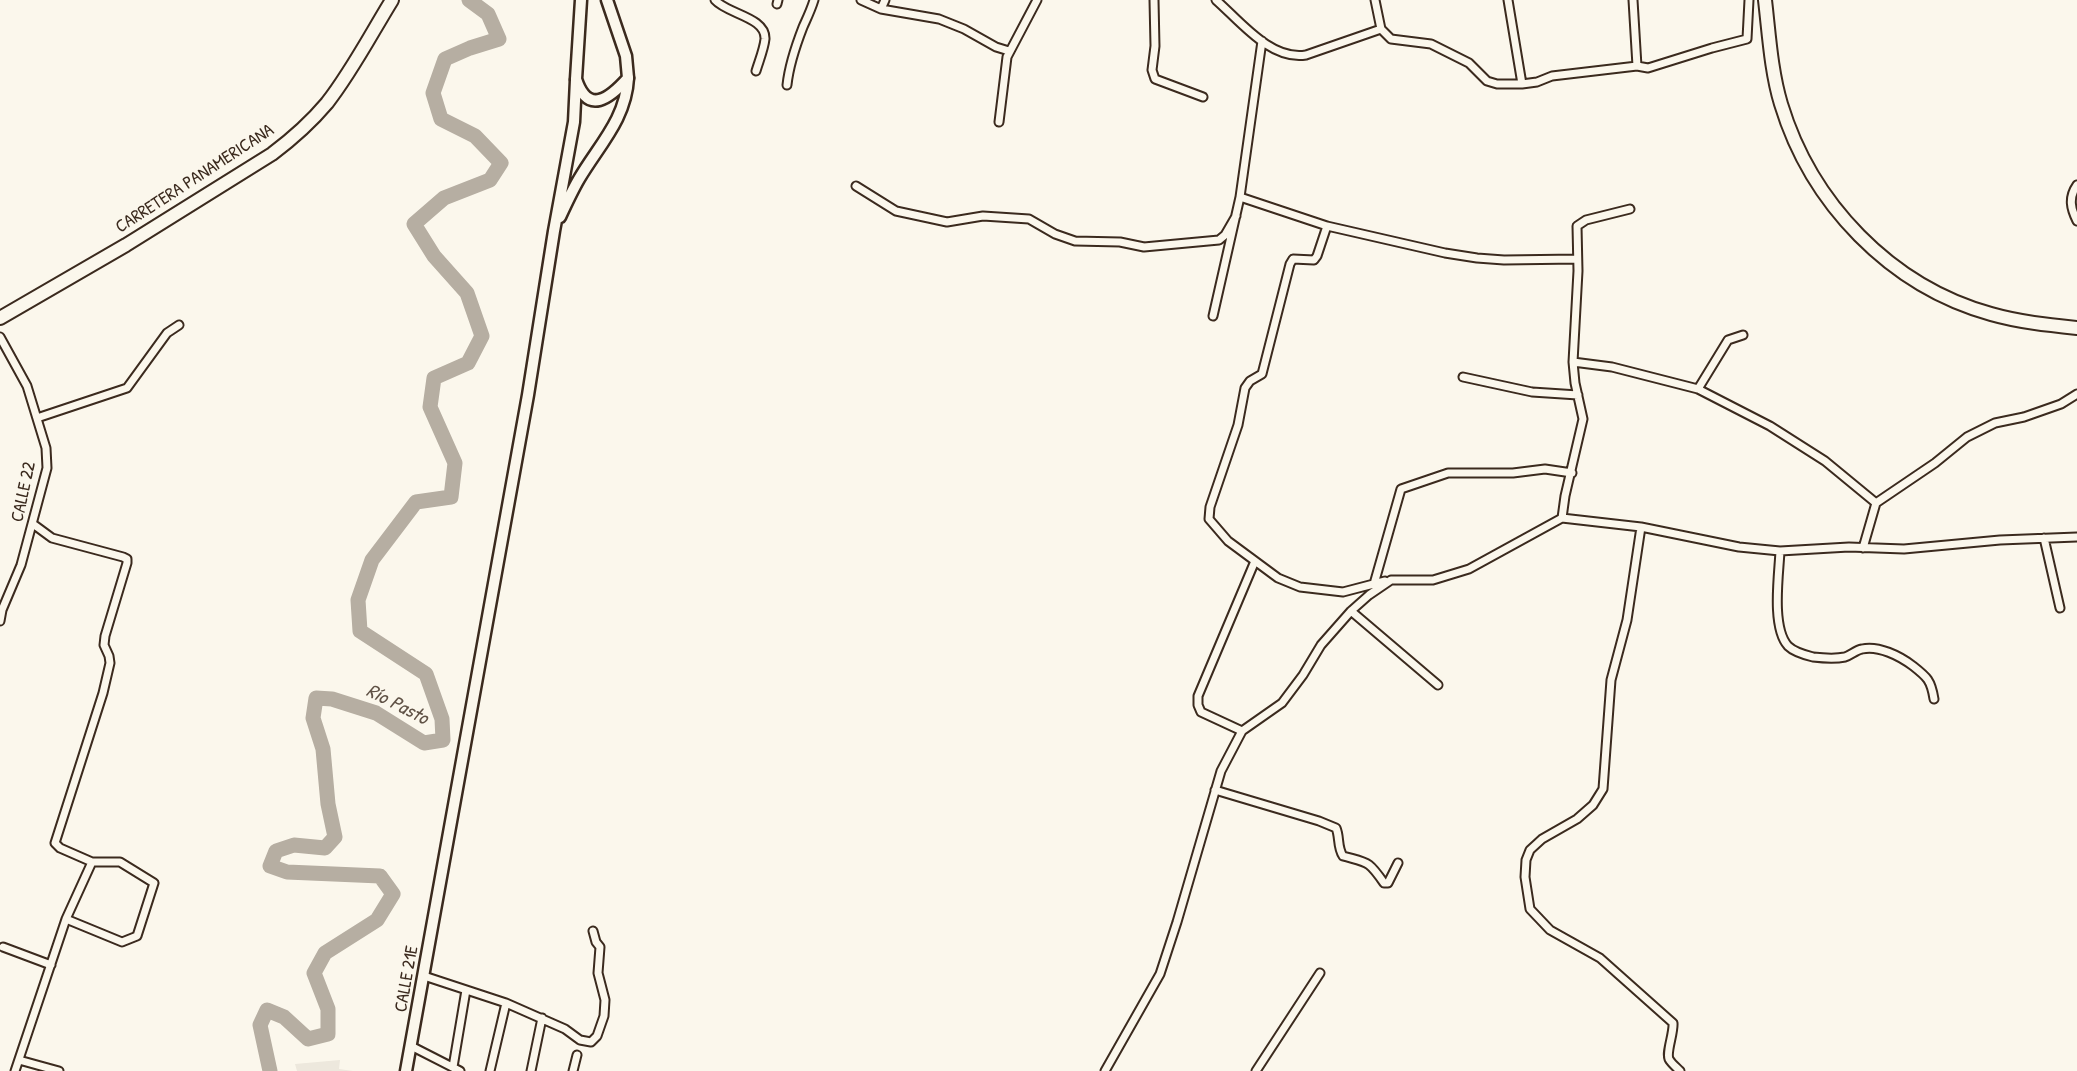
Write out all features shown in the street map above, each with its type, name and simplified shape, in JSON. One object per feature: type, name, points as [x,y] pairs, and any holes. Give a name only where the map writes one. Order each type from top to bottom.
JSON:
[{"type":"highway","name":"CARRETERA PANAMERICANA","points":[[0,318],[126,245],[272,154],[300,132],[328,101],[392,0]]},
{"type":"highway","points":[[1765,0],[1770,46],[1781,103],[1804,160],[1820,188],[1847,224],[1882,257],[1915,280],[1951,300],[1991,314],[2077,328]]},
{"type":"main road","points":[[554,231],[574,122],[581,0]]},
{"type":"main road","points":[[554,231],[577,182],[612,131],[627,93],[626,56],[608,0]]},
{"type":"main road","points":[[576,79],[580,91],[587,98],[598,101],[609,97],[628,78]]},
{"type":"main road","name":"CALLE 21E","points":[[406,1071],[528,395],[554,231]]},
{"type":"street","points":[[714,0],[721,6],[758,23],[764,30],[765,39],[756,71]]},
{"type":"street","points":[[788,84],[803,26],[814,0]]},
{"type":"street","points":[[861,0],[881,9],[939,20],[964,29],[996,47],[1009,51]]},
{"type":"street","points":[[881,9],[885,0]]},
{"type":"street","points":[[999,122],[1009,51],[1037,0]]},
{"type":"street","points":[[1154,0],[1155,46],[1152,70],[1155,79],[1203,97]]},
{"type":"street","points":[[1216,0],[1262,41],[1295,57],[1381,29]]},
{"type":"street","points":[[1375,0],[1381,29],[1391,39],[1431,44],[1469,63],[1487,81],[1497,84],[1537,82],[1552,75],[1637,66],[1648,68],[1712,48],[1741,42],[1747,39],[1749,0]]},
{"type":"street","points":[[1508,0],[1522,84]]},
{"type":"street","points":[[1633,0],[1637,66]]},
{"type":"street","points":[[1213,316],[1240,197],[1262,41]]},
{"type":"street","points":[[856,186],[896,211],[947,222],[983,216],[1029,219],[1055,234],[1075,241],[1120,242],[1144,247],[1219,240],[1225,235],[1236,216]]},
{"type":"street","points":[[2077,186],[2070,207],[2077,221]]},
{"type":"street","points":[[1240,197],[1327,226],[1477,258],[1577,259]]},
{"type":"street","points":[[1562,518],[1583,419],[1573,362],[1578,271],[1577,226],[1586,220],[1630,209]]},
{"type":"street","points":[[1327,226],[1314,260],[1293,259],[1290,264],[1262,374],[1250,381],[1245,388],[1238,425],[1210,507],[1209,519],[1228,541],[1278,578],[1300,587],[1343,592],[1390,580],[1433,580],[1469,569],[1562,518],[1641,527],[1739,547],[1780,551],[1849,547],[1904,549],[2077,537]]},
{"type":"street","points":[[37,418],[127,388],[167,333],[179,325]]},
{"type":"street","points":[[1698,389],[1728,340],[1743,335]]},
{"type":"street","name":"CALLE 22","points":[[0,337],[27,387],[46,448],[47,468],[21,565],[2,610],[0,621]]},
{"type":"street","points":[[1573,362],[1612,367],[1698,389],[1770,426],[1825,461],[1876,503]]},
{"type":"street","points":[[1463,377],[1532,392],[1578,395]]},
{"type":"street","points":[[1863,548],[1876,503],[1967,437],[1995,423],[2024,417],[2061,404],[2077,394]]},
{"type":"street","points":[[1374,584],[1401,489],[1448,473],[1514,473],[1545,469],[1572,473]]},
{"type":"street","points":[[33,524],[51,538],[123,557],[128,563],[105,636],[104,645],[110,663],[103,693],[55,843],[60,848],[92,862],[120,862],[154,883],[137,936],[122,942],[66,919]]},
{"type":"street","points":[[1641,527],[1627,620],[1611,680],[1603,789],[1593,805],[1577,819],[1542,838],[1530,850],[1526,860],[1525,877],[1530,909],[1550,930],[1600,958],[1673,1023],[1674,1029],[1668,1055],[1680,1071]]},
{"type":"street","points":[[2044,538],[2060,608]]},
{"type":"street","points":[[1780,551],[1779,628],[1788,646],[1805,656],[1822,658],[1844,657],[1862,648],[1880,649],[1905,659],[1928,678],[1932,684],[1934,699]]},
{"type":"street","points":[[1242,731],[1201,712],[1198,696],[1255,561]]},
{"type":"street","points":[[1105,1071],[1160,974],[1221,771],[1242,731],[1282,703],[1304,675],[1321,645],[1351,611],[1390,580]]},
{"type":"street","points":[[1351,611],[1438,685]]},
{"type":"street","points":[[1215,790],[1336,828],[1343,856],[1359,859],[1369,864],[1384,883],[1388,884],[1391,880],[1398,863]]},
{"type":"street","points":[[15,1071],[66,919],[92,862]]},
{"type":"street","points":[[424,976],[506,1003],[565,1029],[580,1040],[591,1042],[597,1036],[604,1016],[605,1000],[598,973],[600,947],[593,931]]},
{"type":"street","points":[[3,947],[51,965]]},
{"type":"street","points":[[1256,1071],[1320,973]]},
{"type":"street","points":[[411,1046],[457,1069],[466,990]]},
{"type":"street","points":[[490,1071],[506,1003]]},
{"type":"street","points":[[531,1071],[542,1018]]},
{"type":"street","points":[[573,1071],[577,1055]]},
{"type":"street","points":[[19,1060],[59,1071]]},
{"type":"shaded area","points":[[340,1060],[339,1069],[353,1071],[297,1071],[295,1064]]},
{"type":"waterway","name":"Río Pasto","points":[[270,1071],[260,1025],[267,1010],[284,1017],[308,1039],[328,1034],[328,1009],[314,973],[325,953],[377,920],[393,894],[380,876],[287,872],[270,866],[276,851],[294,845],[325,848],[335,837],[328,804],[323,749],[313,718],[316,698],[332,699],[376,713],[424,743],[443,740],[442,719],[426,674],[360,631],[358,600],[372,560],[416,502],[451,497],[455,463],[430,407],[434,378],[468,363],[482,336],[467,293],[434,256],[414,224],[444,198],[490,180],[501,163],[475,136],[441,119],[433,93],[445,59],[499,39],[488,14],[469,0]]}]
